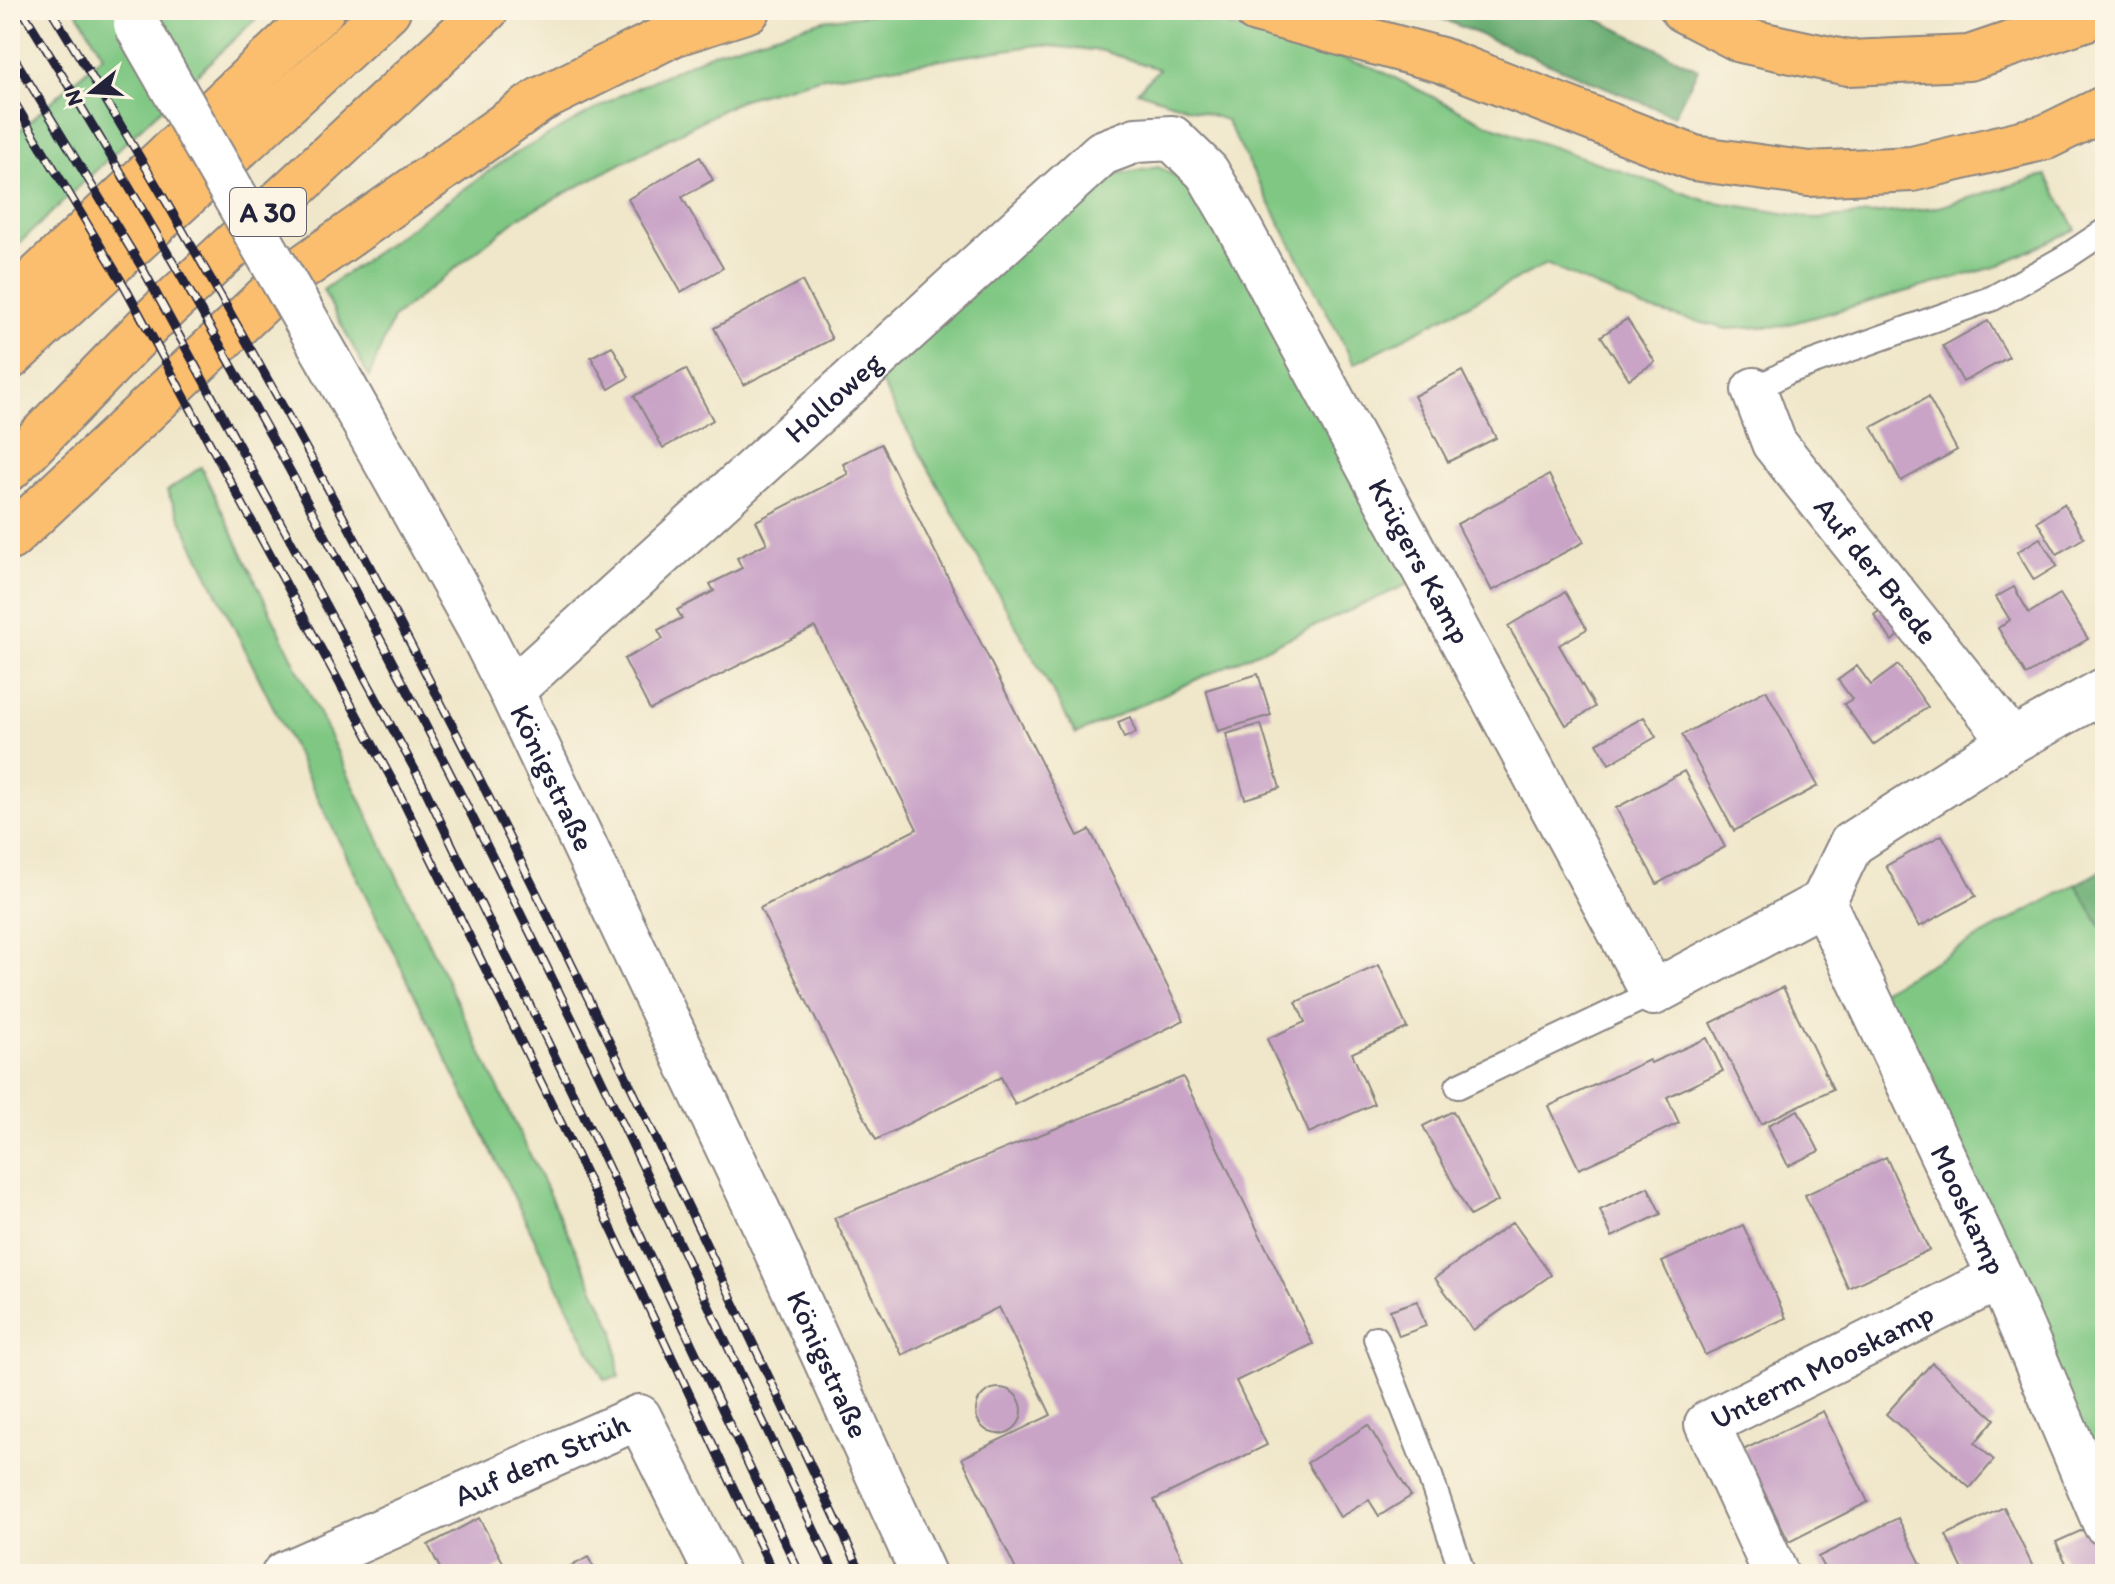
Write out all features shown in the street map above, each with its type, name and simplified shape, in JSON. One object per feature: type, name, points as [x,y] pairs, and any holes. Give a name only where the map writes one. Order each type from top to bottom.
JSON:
[{"type":"highway","points":[[10,303],[322,10]]},
{"type":"highway","name":"A 30","points":[[10,357],[388,10]]},
{"type":"highway","name":"A 30","points":[[10,468],[158,315],[486,10]]},
{"type":"highway","points":[[58,421],[517,10]]},
{"type":"highway","points":[[10,538],[285,280],[540,100],[673,34],[748,10]]},
{"type":"highway","points":[[1256,10],[1441,60],[1694,158],[1809,174],[1912,169],[2046,137],[2105,108]]},
{"type":"highway","points":[[1683,10],[1741,40],[1848,63],[1969,58],[2104,10]]},
{"type":"street","name":"Königstraße","points":[[132,17],[479,628],[745,1184],[923,1574]]},
{"type":"street","name":"Holloweg","points":[[511,691],[1102,153],[1136,140],[1172,138]]},
{"type":"street","name":"Krügers Kamp","points":[[1172,138],[1207,172],[1235,220],[1653,993]]},
{"type":"street","name":"Auf der Brede","points":[[1754,390],[1774,443],[2012,741]]},
{"type":"street","points":[[1653,993],[1823,902],[1851,844],[2012,741],[2105,690]]},
{"type":"street","name":"Mooskamp","points":[[1823,902],[2000,1277],[2105,1523]]},
{"type":"street","name":"Unterm Mooskamp","points":[[1776,1574],[1707,1424],[2000,1277]]},
{"type":"street","name":"Auf dem Strüh","points":[[284,1574],[639,1417],[717,1574]]},
{"type":"lane","points":[[1754,390],[1789,371],[1993,298],[2105,231]]},
{"type":"lane","points":[[1458,1086],[1653,993]]},
{"type":"lane","points":[[1376,1338],[1428,1470],[1463,1574]]},
{"type":"green space","points":[[76,10],[265,10],[10,252],[10,135],[12,137],[103,55]]},
{"type":"green space","points":[[903,10],[1142,10],[1223,24],[1375,68],[1487,124],[1704,200],[1818,219],[1935,208],[2046,175],[2076,229],[1995,267],[1782,326],[1727,329],[1643,308],[1546,264],[1354,364],[1226,120],[1137,91],[1159,69],[1103,51],[1038,45],[819,78],[743,99],[518,218],[393,318],[369,377],[323,290],[506,159],[619,96],[717,51],[824,20]]},
{"type":"green space","points":[[1421,10],[1579,10],[1698,69],[1674,116]]},
{"type":"green space","points":[[1158,167],[1200,188],[1413,582],[1076,734],[876,374],[1106,177]]},
{"type":"green space","points":[[201,467],[614,1330],[619,1377],[604,1380],[167,491]]},
{"type":"green space","points":[[2105,869],[2105,933],[2076,884]]},
{"type":"green space","points":[[2076,884],[2105,933],[2105,1492],[1881,991]]},
{"type":"building","points":[[700,157],[713,180],[682,197],[723,268],[681,292],[628,199]]},
{"type":"building","points":[[802,281],[832,339],[744,385],[714,328]]},
{"type":"building","points":[[1627,319],[1655,362],[1629,379],[1601,336]]},
{"type":"building","points":[[1988,321],[2009,357],[1963,382],[1943,346]]},
{"type":"building","points":[[612,346],[629,377],[609,389],[591,357]]},
{"type":"building","points":[[686,369],[713,420],[663,448],[634,396]]},
{"type":"building","points":[[1462,371],[1496,438],[1448,462],[1414,396]]},
{"type":"building","points":[[1928,397],[1957,450],[1901,481],[1872,427]]},
{"type":"building","points":[[881,444],[1078,836],[1090,830],[1184,1020],[1015,1105],[1001,1077],[876,1140],[760,908],[917,829],[815,627],[650,710],[624,659],[663,639],[658,630],[682,618],[677,610],[714,591],[710,584],[742,568],[737,558],[767,543],[756,521],[848,474],[843,464]]},
{"type":"building","points":[[1549,475],[1584,542],[1492,591],[1457,524]]},
{"type":"building","points":[[2064,504],[2084,538],[2057,554],[2037,521]]},
{"type":"building","points":[[2040,538],[2057,566],[2034,580],[2017,552]]},
{"type":"building","points":[[2014,587],[2029,613],[2060,594],[2088,639],[2026,675],[1998,628],[2010,620],[1996,597]]},
{"type":"building","points":[[1565,592],[1587,629],[1559,645],[1595,707],[1566,725],[1508,626]]},
{"type":"building","points":[[1888,604],[1906,630],[1892,641],[1874,615]]},
{"type":"building","points":[[1898,665],[1928,707],[1873,745],[1844,704],[1852,699],[1838,680],[1857,666],[1871,685]]},
{"type":"building","points":[[1258,674],[1271,715],[1218,731],[1206,690]]},
{"type":"building","points":[[1766,690],[1818,786],[1734,831],[1682,735]]},
{"type":"building","points":[[1130,717],[1136,733],[1124,738],[1118,722]]},
{"type":"building","points":[[1644,717],[1656,737],[1609,764],[1597,743]]},
{"type":"building","points":[[1261,724],[1280,788],[1245,799],[1226,734]]},
{"type":"building","points":[[1684,771],[1725,847],[1657,884],[1616,808]]},
{"type":"building","points":[[1942,835],[1976,896],[1919,927],[1886,866]]},
{"type":"building","points":[[1379,965],[1407,1028],[1352,1053],[1374,1104],[1309,1133],[1267,1039],[1305,1022],[1296,1002]]},
{"type":"building","points":[[1783,987],[1833,1089],[1761,1124],[1711,1023]]},
{"type":"building","points":[[1707,1038],[1723,1071],[1667,1097],[1679,1123],[1579,1169],[1549,1106],[1649,1060],[1651,1063]]},
{"type":"building","points":[[1183,1077],[1313,1344],[1236,1381],[1267,1445],[1154,1500],[1190,1574],[1018,1574],[962,1458],[1051,1415],[999,1307],[902,1355],[834,1218]]},
{"type":"building","points":[[1798,1110],[1819,1151],[1788,1166],[1768,1125]]},
{"type":"building","points":[[1453,1111],[1498,1201],[1470,1216],[1423,1126]]},
{"type":"building","points":[[1886,1157],[1929,1250],[1848,1288],[1805,1195]]},
{"type":"building","points":[[1648,1187],[1661,1214],[1612,1237],[1600,1210]]},
{"type":"building","points":[[1513,1222],[1551,1275],[1473,1330],[1435,1278]]},
{"type":"building","points":[[1743,1225],[1786,1318],[1705,1355],[1662,1262]]},
{"type":"building","points":[[1417,1301],[1426,1326],[1399,1336],[1390,1310]]},
{"type":"building","points":[[1932,1363],[1995,1419],[1975,1443],[1994,1460],[1970,1488],[1886,1414]]},
{"type":"building","points":[[999,1388],[1015,1395],[1022,1411],[1015,1427],[999,1434],[983,1427],[976,1411],[983,1395]]},
{"type":"building","points":[[1823,1411],[1868,1502],[1789,1542],[1743,1450]]},
{"type":"building","points":[[1368,1425],[1411,1496],[1379,1516],[1369,1500],[1340,1517],[1307,1463]]},
{"type":"building","points":[[2004,1507],[2033,1567],[2019,1574],[1965,1574],[1946,1535]]},
{"type":"building","points":[[479,1518],[504,1564],[486,1574],[443,1574],[428,1545]]},
{"type":"building","points":[[1898,1518],[1926,1574],[1827,1574],[1818,1557]]},
{"type":"building","points":[[2089,1527],[2104,1561],[2076,1574],[2039,1574],[2066,1563],[2056,1542]]},
{"type":"building","points":[[588,1557],[597,1574],[557,1574]]},
{"type":"railway","points":[[22,10],[189,290],[295,479],[447,767],[547,967],[835,1574]]},
{"type":"railway","points":[[51,10],[162,194],[268,380],[421,664],[620,1064],[862,1574]]},
{"type":"railway","points":[[10,51],[144,271],[421,781],[591,1131],[800,1574]]},
{"type":"railway","points":[[10,95],[125,287],[398,791],[570,1141],[774,1574]]}]
